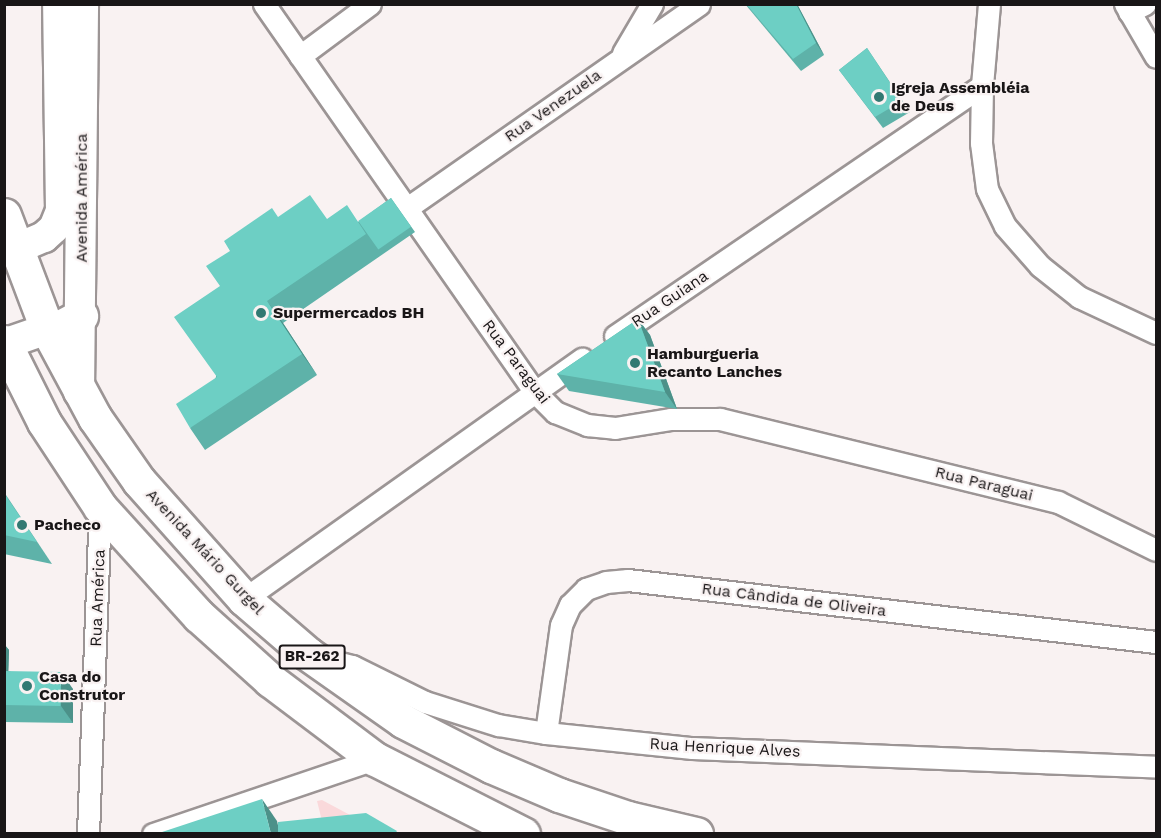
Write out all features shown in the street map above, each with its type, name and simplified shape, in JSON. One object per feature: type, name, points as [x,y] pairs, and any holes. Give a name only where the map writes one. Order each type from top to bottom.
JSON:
[{"type":"main road","name":"Avenida Mário Gurgel","points":[[4,215],[47,329],[79,392],[139,482],[244,599],[308,654],[403,721],[491,766],[568,798],[628,818],[696,834]]},
{"type":"main road","points":[[47,329],[60,327],[81,316]]},
{"type":"main road","name":"BR-262","points":[[5,343],[44,422],[100,507],[199,616],[270,680],[375,759],[523,834]]},
{"type":"main road","points":[[4,393],[44,422]]},
{"type":"street","name":"Avenida América","points":[[18,248],[49,233],[54,228],[61,211],[57,4]]},
{"type":"street","name":"Avenida América","points":[[79,392],[83,4]]},
{"type":"street","name":"Rua Paraguai","points":[[264,4],[534,391],[555,412],[587,425],[615,428],[671,419],[720,419],[1058,502],[1156,550]]},
{"type":"street","points":[[300,57],[370,4]]},
{"type":"street","points":[[619,59],[652,4]]},
{"type":"street","name":"Rua Venezuela","points":[[407,208],[699,4]]},
{"type":"street","points":[[988,4],[982,86],[981,143],[987,189],[1005,226],[1040,266],[1079,297],[1156,333]]},
{"type":"street","points":[[1133,7],[1156,57]]},
{"type":"street","name":"Rua Guiana","points":[[244,599],[534,391],[982,86]]},
{"type":"street","points":[[5,343],[47,329]]},
{"type":"street","name":"Rua América","points":[[87,834],[100,507]]},
{"type":"street","name":"Rua Cândida de Oliveira","points":[[546,734],[561,625],[570,605],[586,589],[606,582],[628,580],[1156,642]]},
{"type":"street","name":"Rua Henrique Alves","points":[[308,654],[352,666],[425,702],[498,725],[546,734],[692,748],[1156,767]]},
{"type":"street","points":[[153,834],[375,759]]},
{"type":"shaded area","points":[[322,800],[378,830],[342,834],[289,834],[323,825],[317,801]]},
{"type":"building","points":[[746,4],[796,4],[816,43],[793,59]]},
{"type":"building","name":"Igreja Assembléia de Deus","points":[[867,48],[902,101],[875,117],[839,70]]},
{"type":"building","points":[[310,195],[327,219],[347,205],[366,234],[267,301],[302,354],[190,428],[176,404],[217,377],[174,317],[220,286],[206,266],[230,251],[224,241],[272,208],[278,217]]},
{"type":"building","points":[[391,198],[411,227],[378,250],[358,221]]},
{"type":"building","points":[[638,319],[665,392],[557,374]]},
{"type":"building","points":[[4,493],[37,542],[4,535]]},
{"type":"building","points":[[4,671],[61,672],[60,706],[4,705]]},
{"type":"building","points":[[262,799],[271,834],[156,834]]},
{"type":"building","points":[[366,813],[397,831],[395,834],[278,834],[278,822]]},
{"type":"place","name":"Igreja Assembléia de Deus","points":[[879,97]]},
{"type":"place","name":"Supermercados BH","points":[[261,313]]},
{"type":"place","name":"Hamburgueria Recanto Lanches","points":[[635,363]]},
{"type":"place","name":"Pacheco","points":[[22,525]]},
{"type":"place","name":"Casa do Construtor","points":[[27,686]]}]
